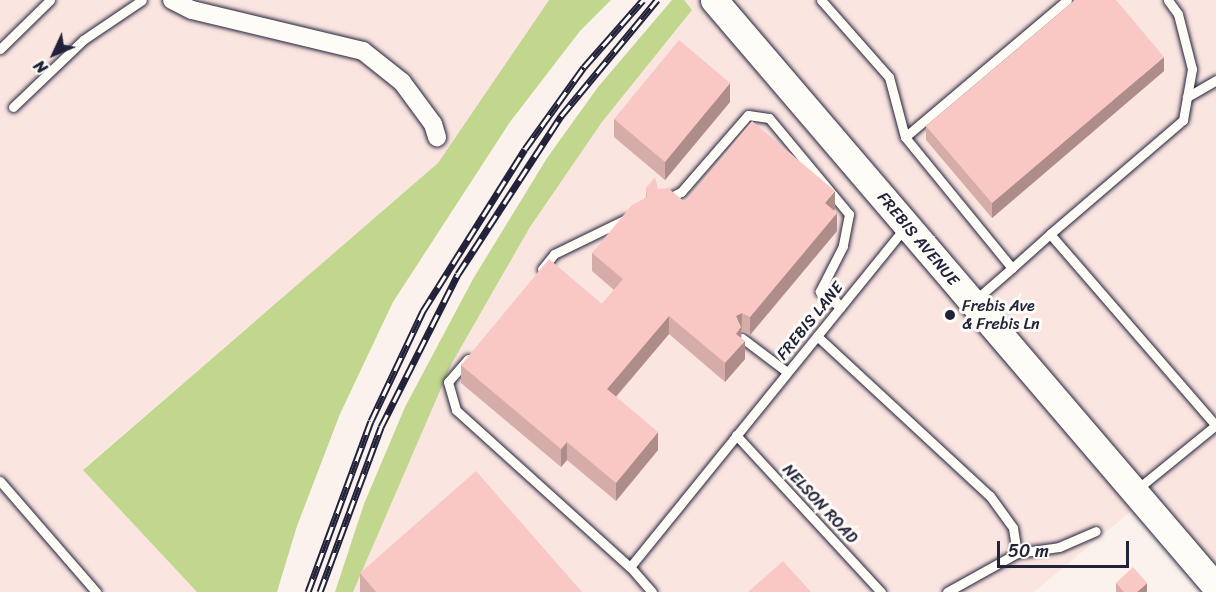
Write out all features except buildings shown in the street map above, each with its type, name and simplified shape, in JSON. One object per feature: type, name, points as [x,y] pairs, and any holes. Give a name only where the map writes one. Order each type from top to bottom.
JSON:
[{"type":"main road","name":"FREBIS AVENUE","points":[[714,0],[1216,587]]},
{"type":"street","points":[[172,0],[192,10],[363,51],[402,82],[433,124],[437,137]]},
{"type":"lane","points":[[0,49],[50,0]]},
{"type":"lane","points":[[13,108],[83,40],[142,0]]},
{"type":"lane","points":[[821,0],[889,77],[905,137],[1011,268]]},
{"type":"lane","points":[[905,137],[1067,0]]},
{"type":"lane","points":[[972,303],[1183,120],[1192,69],[1178,14],[1168,0]]},
{"type":"lane","points":[[1187,97],[1216,80]]},
{"type":"lane","points":[[662,202],[681,192],[748,115],[769,118],[849,214],[843,246],[820,291],[840,307]]},
{"type":"lane","points":[[531,282],[554,254],[632,216]]},
{"type":"lane","name":"FREBIS LANE","points":[[630,567],[907,225]]},
{"type":"lane","points":[[1050,234],[1215,424],[1134,491]]},
{"type":"lane","points":[[817,336],[990,496],[1013,528],[1017,553]]},
{"type":"lane","points":[[742,338],[787,372]]},
{"type":"lane","points":[[478,346],[448,382],[456,410],[630,567],[652,592]]},
{"type":"lane","name":"NELSON ROAD","points":[[736,435],[881,592]]},
{"type":"lane","points":[[0,481],[96,592]]},
{"type":"lane","points":[[947,592],[1017,553],[1059,547],[1096,531]]},
{"type":"shaded area","points":[[0,0],[549,0],[438,163],[83,469],[197,592],[0,592]]},
{"type":"shaded area","points":[[684,0],[1216,0],[1216,586],[1143,501],[1034,592],[353,592],[452,363],[530,227],[602,122],[692,10]]},
{"type":"green space","points":[[549,0],[611,0],[580,31],[510,122],[393,302],[340,414],[297,526],[277,592],[197,592],[83,470],[438,163]]},
{"type":"green space","points":[[672,0],[684,0],[692,10],[602,122],[530,227],[452,363],[353,592],[335,592],[364,504],[405,407],[473,279],[547,158],[598,87]]},
{"type":"railway","points":[[308,592],[371,421],[423,311],[525,149],[584,67],[643,0]]},
{"type":"railway","points":[[320,592],[381,427],[458,274],[561,116],[657,0]]},
{"type":"place","name":"Frebis Ave & Frebis Ln","points":[[950,315]]}]
